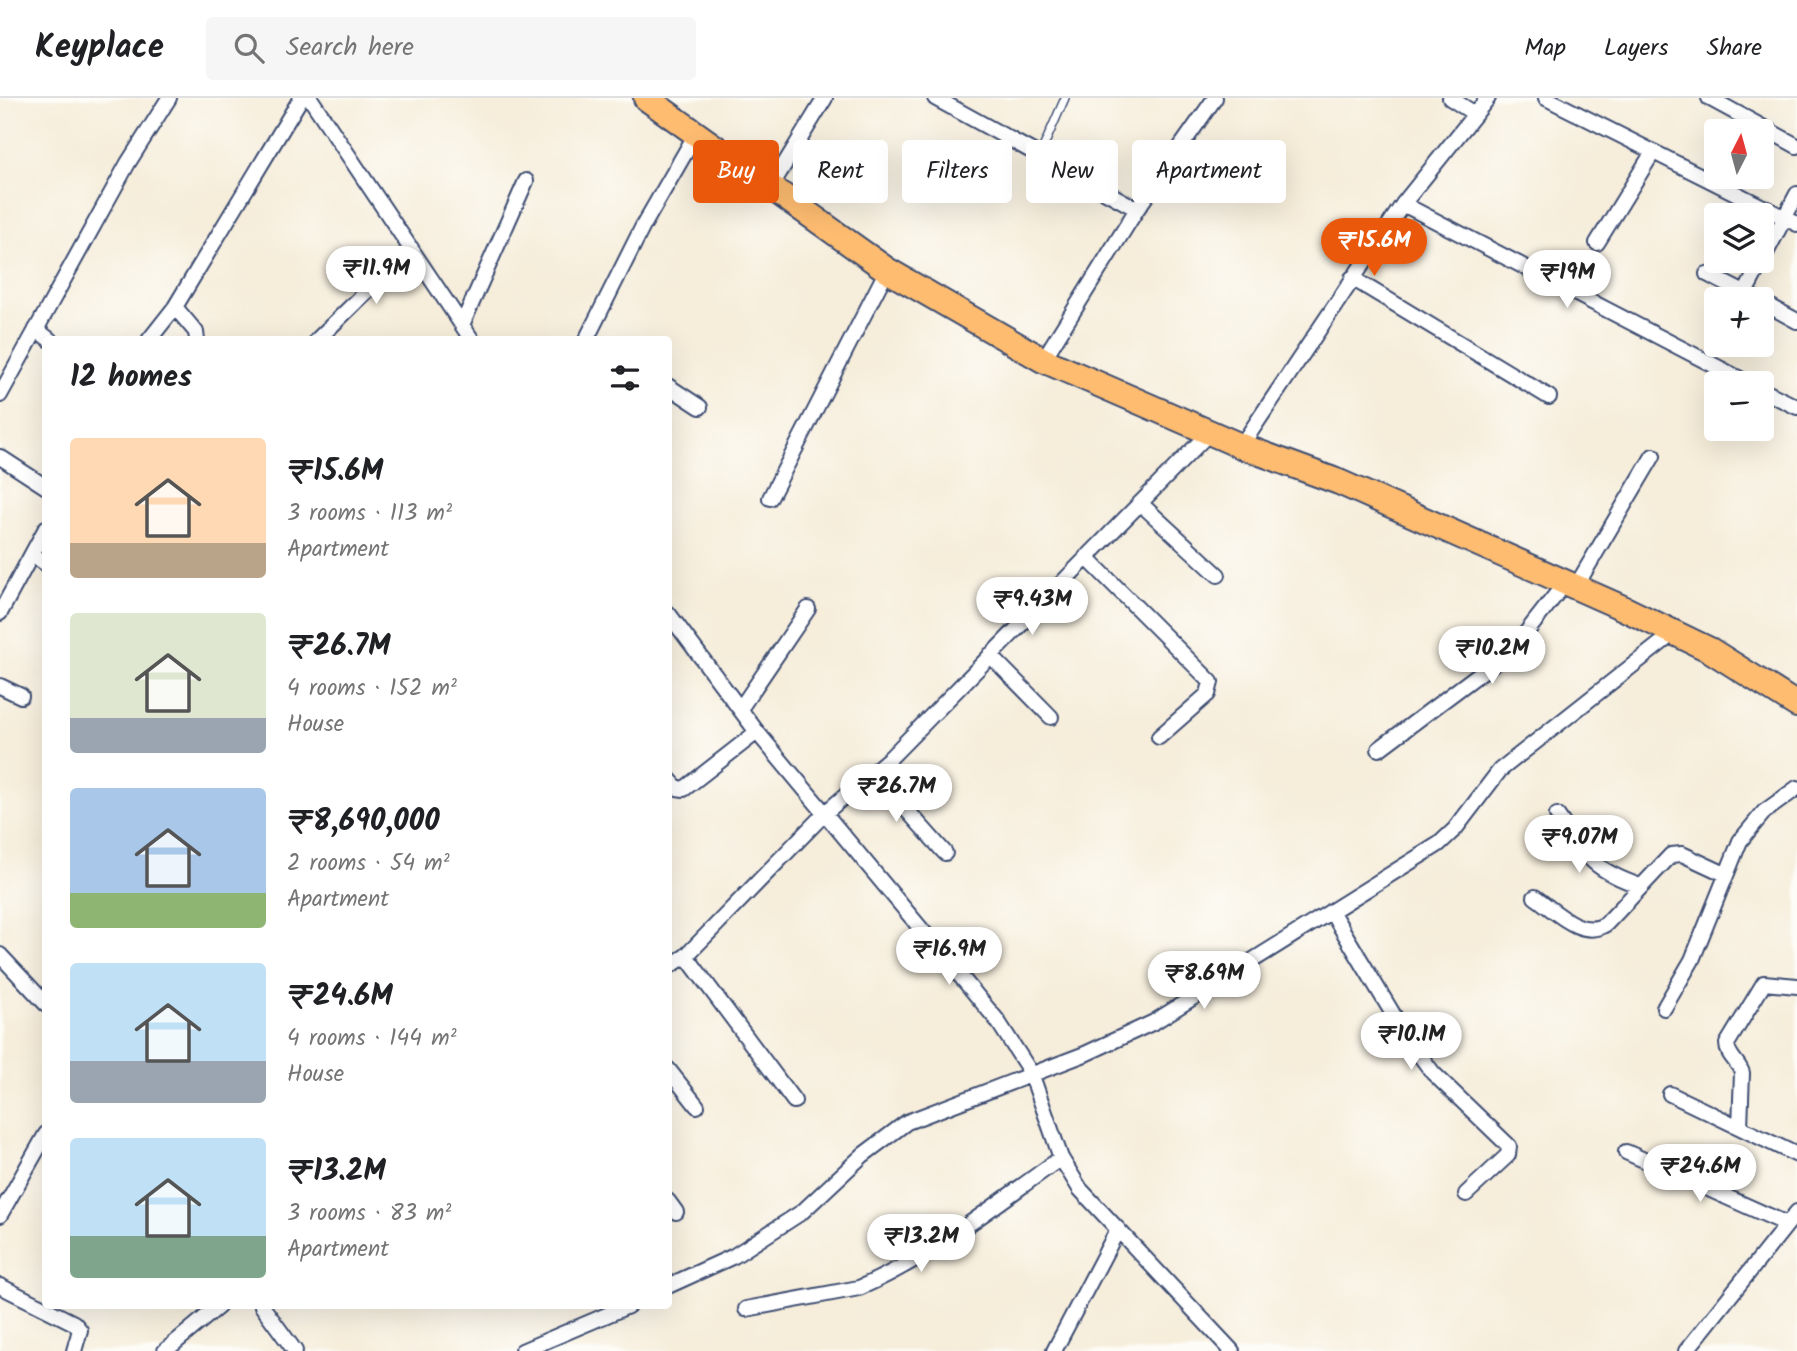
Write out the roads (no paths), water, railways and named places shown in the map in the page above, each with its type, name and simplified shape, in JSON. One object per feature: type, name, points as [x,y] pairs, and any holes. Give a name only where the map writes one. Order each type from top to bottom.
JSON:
[{"type":"highway","points":[[646,98],[704,140]]},
{"type":"highway","points":[[779,194],[887,270],[1043,360],[1241,446],[1351,487],[1675,632],[1791,699]]},
{"type":"street","points":[[0,395],[128,163],[169,98]]},
{"type":"street","points":[[152,336],[175,307],[301,98]]},
{"type":"street","points":[[310,98],[468,335]]},
{"type":"street","points":[[779,173],[825,98]]},
{"type":"street","points":[[935,98],[959,104],[1026,148]]},
{"type":"street","points":[[1043,360],[1137,209],[1215,98]]},
{"type":"street","points":[[1450,98],[1475,114]]},
{"type":"street","points":[[1241,446],[1403,204],[1488,98]]},
{"type":"street","points":[[1546,98],[1791,221]]},
{"type":"street","points":[[1709,98],[1797,146]]},
{"type":"street","points":[[592,336],[643,226],[696,134]]},
{"type":"street","points":[[1597,243],[1653,152]]},
{"type":"street","points":[[468,335],[526,181]]},
{"type":"street","points":[[1756,287],[1791,221],[1797,194]]},
{"type":"street","points":[[1118,199],[1137,209]]},
{"type":"street","points":[[1403,204],[1725,371]]},
{"type":"street","points":[[321,336],[411,248]]},
{"type":"street","points":[[770,498],[887,270]]},
{"type":"street","points":[[1707,274],[1733,287]]},
{"type":"street","points":[[1352,278],[1549,397]]},
{"type":"street","points":[[175,307],[196,336]]},
{"type":"street","points":[[1774,309],[1797,321]]},
{"type":"street","points":[[36,329],[45,336]]},
{"type":"street","points":[[672,389],[700,407]]},
{"type":"street","points":[[1774,396],[1797,407]]},
{"type":"street","points":[[672,965],[686,956],[825,813],[873,772],[1210,432]]},
{"type":"street","points":[[1379,748],[1515,647],[1570,586],[1653,456]]},
{"type":"street","points":[[0,457],[42,484]]},
{"type":"street","points":[[1140,503],[1218,575]]},
{"type":"street","points":[[0,613],[42,535]]},
{"type":"street","points":[[32,554],[42,561]]},
{"type":"street","points":[[1086,557],[1211,682],[1208,694],[1158,737]]},
{"type":"street","points":[[740,709],[808,609]]},
{"type":"street","points":[[672,618],[757,732],[997,1020],[1031,1073],[1061,1157],[1080,1189],[1232,1351]]},
{"type":"street","points":[[672,1284],[734,1256],[802,1212],[863,1156],[907,1122],[1085,1054],[1154,1022],[1337,921],[1455,829],[1500,770],[1675,632]]},
{"type":"street","points":[[990,655],[1051,717]]},
{"type":"street","points":[[0,686],[21,696]]},
{"type":"street","points":[[672,782],[677,788],[684,789],[757,732]]},
{"type":"street","points":[[873,772],[944,853]]},
{"type":"street","points":[[1664,1008],[1692,960],[1725,874],[1751,824],[1797,788]]},
{"type":"street","points":[[1558,815],[1590,861],[1612,877],[1640,886]]},
{"type":"street","points":[[1535,897],[1577,926],[1592,930],[1606,924],[1671,855],[1677,853],[1725,874]]},
{"type":"street","points":[[1337,921],[1409,1039],[1433,1073],[1509,1146],[1508,1155],[1466,1194]]},
{"type":"street","points":[[0,955],[42,1000]]},
{"type":"street","points":[[686,956],[794,1101]]},
{"type":"street","points":[[1740,1127],[1742,1073],[1740,1066],[1727,1050],[1727,1044],[1764,983],[1797,986]]},
{"type":"street","points":[[672,1074],[697,1106]]},
{"type":"street","points":[[1670,1094],[1797,1154]]},
{"type":"street","points":[[0,1215],[42,1141]]},
{"type":"street","points":[[1626,1152],[1794,1217],[1686,1351]]},
{"type":"street","points":[[746,1309],[859,1288],[874,1281],[946,1238],[1061,1157]]},
{"type":"street","points":[[1054,1351],[1118,1229]]},
{"type":"street","points":[[0,1286],[42,1307]]},
{"type":"street","points":[[46,1309],[74,1323],[80,1330],[74,1351]]},
{"type":"street","points":[[165,1351],[215,1309]]},
{"type":"street","points":[[264,1309],[295,1351]]},
{"type":"street","points":[[522,1351],[621,1309]]},
{"type":"lane","points":[[1047,140],[1065,98]]}]
